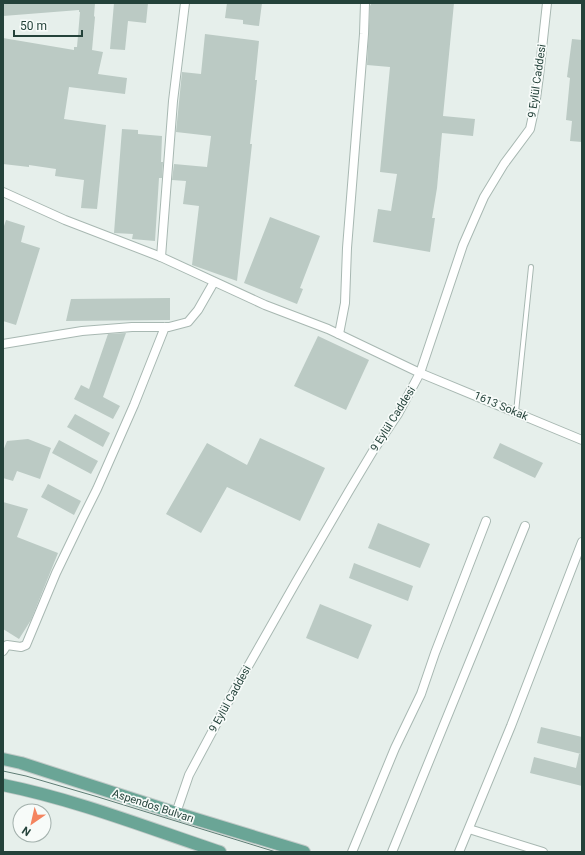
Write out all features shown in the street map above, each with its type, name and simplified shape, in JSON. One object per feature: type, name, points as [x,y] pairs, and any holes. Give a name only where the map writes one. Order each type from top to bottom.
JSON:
[{"type":"main road","name":"Aspendos Bulvarı","points":[[3,760],[28,766],[304,852]]},
{"type":"main road","name":"Aspendos Bulvarı","points":[[3,785],[86,808],[220,852]]},
{"type":"street","points":[[161,257],[173,101],[185,3]]},
{"type":"street","points":[[339,334],[345,303],[347,248],[365,3]]},
{"type":"street","name":"9 Eylül Caddesi","points":[[176,813],[189,775],[234,691],[373,451],[398,414],[420,373],[463,245],[484,197],[504,164],[530,129],[539,76],[546,3]]},
{"type":"street","name":"1613 Sokak","points":[[3,192],[65,220],[161,257],[265,305],[339,334],[420,373],[582,440]]},
{"type":"street","points":[[3,344],[82,331],[132,327],[169,327],[188,322],[198,310],[214,282]]},
{"type":"street","points":[[3,651],[7,645],[21,647],[26,644],[56,573],[110,461],[165,327]]},
{"type":"street","points":[[352,852],[395,748],[421,694],[435,653],[486,521]]},
{"type":"street","points":[[392,852],[525,526]]},
{"type":"street","points":[[460,852],[511,726],[582,542]]},
{"type":"street","points":[[469,829],[543,852]]},
{"type":"lane","points":[[516,412],[530,266]]},
{"type":"building","points":[[3,3],[95,3],[92,50],[103,52],[98,74],[127,78],[125,94],[69,87],[64,119],[106,125],[97,209],[81,208],[84,180],[55,176],[56,169],[29,165],[29,167],[3,164],[3,38],[74,50],[74,47],[77,47],[80,12],[79,10],[3,16]]},
{"type":"building","points":[[114,3],[148,3],[146,23],[128,21],[125,50],[110,49]]},
{"type":"building","points":[[227,3],[262,3],[259,26],[243,24],[243,20],[225,18]]},
{"type":"building","points":[[373,3],[454,3],[443,116],[475,119],[473,136],[442,133],[437,188],[432,218],[435,218],[430,252],[373,242],[378,209],[391,211],[397,174],[380,172],[390,67],[367,65],[370,6]]},
{"type":"building","points":[[205,34],[259,41],[255,80],[257,80],[250,144],[252,144],[237,281],[192,265],[199,206],[183,204],[186,181],[172,180],[174,164],[207,167],[211,136],[176,132],[182,72],[201,74]]},
{"type":"building","points":[[572,39],[582,40],[582,142],[570,141],[572,121],[566,120],[570,78],[567,77]]},
{"type":"building","points":[[122,129],[138,130],[138,134],[162,136],[162,178],[159,178],[155,241],[132,239],[133,234],[114,233]]},
{"type":"building","points":[[270,217],[320,236],[300,288],[303,289],[297,304],[244,283]]},
{"type":"building","points":[[6,220],[25,226],[21,242],[40,248],[16,325],[3,321],[3,229]]},
{"type":"building","points":[[170,298],[170,320],[66,321],[71,299]]},
{"type":"building","points":[[126,333],[103,397],[120,406],[113,419],[74,399],[81,385],[89,389],[108,334]]},
{"type":"building","points":[[318,336],[369,360],[346,410],[294,386]]},
{"type":"building","points":[[75,414],[110,433],[103,447],[67,427]]},
{"type":"building","points":[[260,438],[325,468],[300,521],[227,487],[201,533],[166,514],[207,443],[247,465]]},
{"type":"building","points":[[28,439],[51,448],[40,479],[17,471],[13,481],[3,478],[3,451],[7,441]]},
{"type":"building","points":[[59,440],[98,461],[91,474],[52,453]]},
{"type":"building","points":[[500,443],[543,463],[535,478],[493,458]]},
{"type":"building","points":[[48,484],[81,501],[74,515],[41,497]]},
{"type":"building","points":[[3,502],[28,509],[17,537],[58,553],[31,620],[19,639],[3,629]]},
{"type":"building","points":[[378,523],[430,544],[420,568],[368,548]]},
{"type":"building","points":[[354,563],[413,586],[408,601],[349,578]]},
{"type":"building","points":[[320,604],[372,625],[358,659],[306,638]]},
{"type":"building","points":[[541,727],[582,737],[582,786],[530,773],[534,757],[576,768],[579,754],[581,754],[537,743]]},
{"type":"tram line","points":[[3,771],[26,776],[98,797],[276,852]]}]
